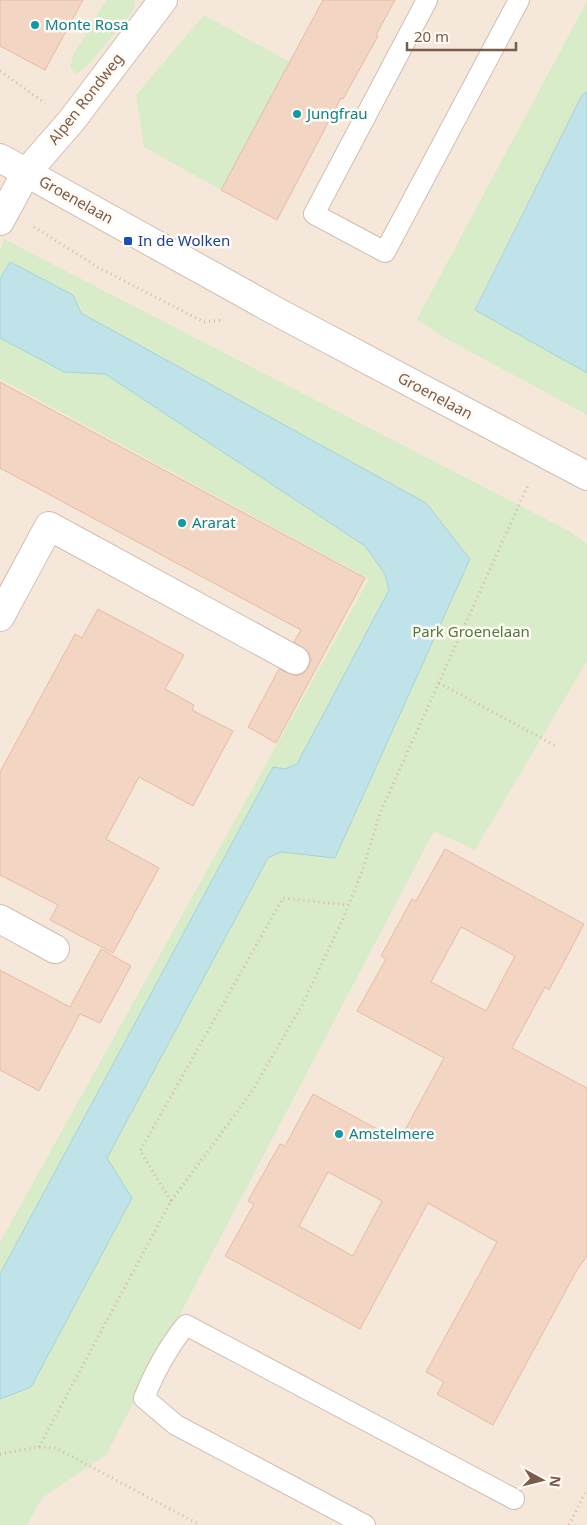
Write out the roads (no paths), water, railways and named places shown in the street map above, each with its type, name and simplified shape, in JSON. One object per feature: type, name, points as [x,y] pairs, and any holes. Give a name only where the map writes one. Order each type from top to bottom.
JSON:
[{"type":"street","name":"Alpen Rondweg","points":[[26,173],[72,120],[162,0]]},
{"type":"street","name":"Groenelaan","points":[[0,158],[283,315],[587,476]]},
{"type":"street","points":[[3,215],[26,173]]},
{"type":"street","points":[[0,617],[49,526],[295,660]]},
{"type":"street","points":[[0,919],[55,949]]},
{"type":"lane","points":[[427,0],[314,214],[385,252],[519,0]]},
{"type":"lane","points":[[366,1525],[176,1426],[144,1398],[156,1368],[168,1346],[186,1325],[514,1499]]},
{"type":"water","points":[[587,92],[587,373],[475,310],[582,95]]},
{"type":"water","points":[[10,262],[73,295],[81,313],[426,503],[470,559],[335,858],[281,852],[268,858],[107,1158],[132,1198],[31,1387],[0,1399],[0,1274],[273,767],[285,769],[297,764],[389,590],[385,574],[365,546],[105,374],[64,372],[0,338],[0,279]]},
{"type":"place","name":"Monte Rosa","points":[[35,25]]},
{"type":"place","name":"Jungfrau","points":[[297,114]]},
{"type":"place","name":"In de Wolken","points":[[128,241]]},
{"type":"place","name":"Ararat","points":[[182,523]]},
{"type":"place","name":"Amstelmere","points":[[339,1134]]},
{"type":"park label","name":"Park Groenelaan","points":[[471,632]]}]
